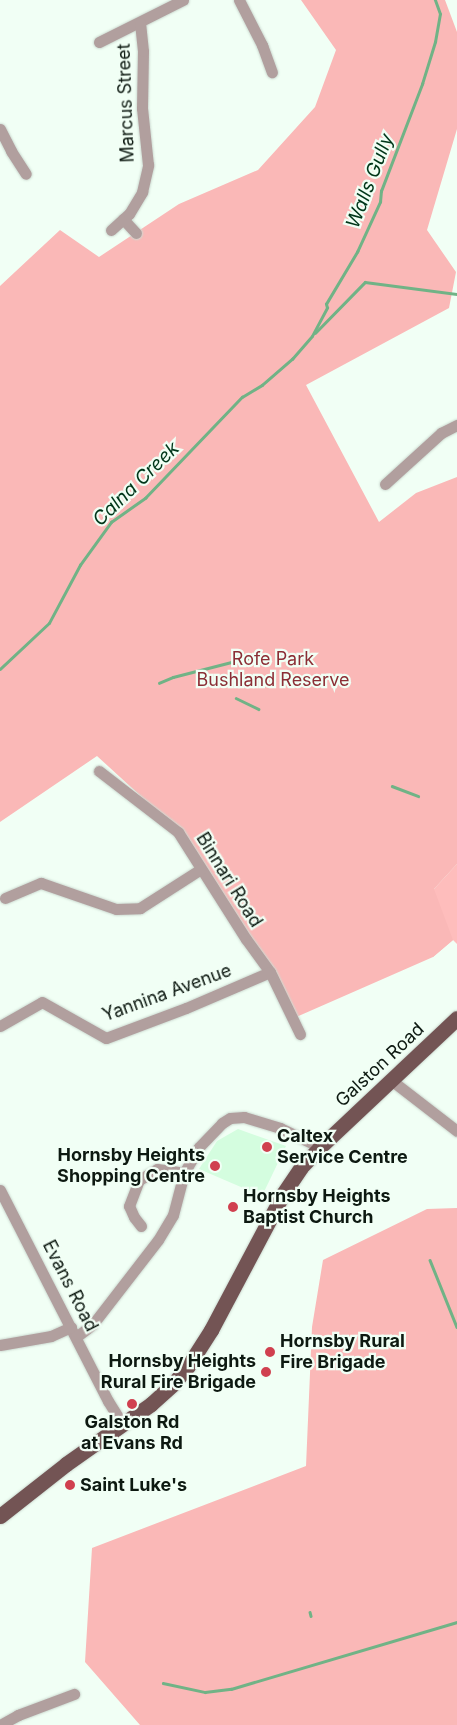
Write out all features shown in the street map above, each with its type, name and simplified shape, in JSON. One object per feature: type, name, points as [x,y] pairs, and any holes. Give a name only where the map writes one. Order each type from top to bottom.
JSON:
[{"type":"main road","name":"Galston Road","points":[[0,1516],[66,1464],[152,1404],[188,1366],[211,1330],[283,1194],[301,1167],[457,1018]]},
{"type":"street","points":[[99,42],[183,0]]},
{"type":"street","points":[[239,0],[262,45],[272,72]]},
{"type":"street","name":"Marcus Street","points":[[111,230],[129,214],[142,192],[148,165],[142,108],[143,51],[140,23]]},
{"type":"street","points":[[0,129],[26,174]]},
{"type":"street","points":[[123,219],[136,233]]},
{"type":"street","points":[[385,484],[441,433],[457,425]]},
{"type":"street","name":"Binnari Road","points":[[99,771],[178,832],[270,972],[300,1034]]},
{"type":"street","points":[[5,898],[41,883],[116,909],[140,908],[201,869]]},
{"type":"street","name":"Yannina Avenue","points":[[0,1026],[42,1002],[106,1038],[186,1008],[270,972]]},
{"type":"street","points":[[390,1080],[457,1130]]},
{"type":"street","points":[[0,1346],[74,1332],[93,1324],[164,1232],[174,1215],[184,1173],[199,1147],[215,1129],[230,1118],[244,1117],[280,1128],[320,1147]]},
{"type":"street","points":[[141,1226],[129,1206],[139,1180],[157,1170],[184,1173]]},
{"type":"street","name":"Evans Road","points":[[0,1190],[108,1401],[123,1425]]},
{"type":"street","points":[[0,1725],[18,1715],[74,1694]]},
{"type":"shaded area","points":[[457,864],[457,944],[453,940],[433,957],[434,889]]},
{"type":"shaded area","points":[[238,1129],[286,1146],[262,1196],[199,1169],[217,1141]]},
{"type":"green space","name":"Rofe Park Bushland Reserve","points":[[301,0],[445,0],[457,32],[457,129],[427,230],[456,272],[449,308],[306,385],[379,522],[416,493],[457,477],[457,864],[434,889],[453,940],[433,957],[294,1018],[180,832],[97,756],[0,822],[0,286],[60,230],[99,257],[179,204],[258,170],[315,107],[336,50]]},
{"type":"green space","points":[[457,1208],[457,1725],[140,1725],[85,1662],[92,1548],[306,1466],[312,1327],[323,1260],[427,1209]]},
{"type":"waterway","name":"Walls Gully","points":[[292,359],[312,336],[327,308],[326,304],[357,252],[380,202],[381,191],[422,84],[435,42],[440,14],[435,0]]},
{"type":"waterway","points":[[315,333],[365,282],[457,294]]},
{"type":"waterway","name":"Calna Creek","points":[[0,669],[49,623],[80,565],[111,522],[145,498],[242,397],[262,385],[292,359]]},
{"type":"waterway","points":[[159,683],[173,677],[251,657]]},
{"type":"waterway","points":[[236,698],[259,709]]},
{"type":"waterway","points":[[392,786],[418,796]]},
{"type":"waterway","points":[[430,1260],[457,1327]]},
{"type":"waterway","points":[[310,1612],[311,1616]]},
{"type":"waterway","points":[[163,1683],[205,1692],[231,1689],[457,1622]]},
{"type":"place","name":"Caltex Service Centre","points":[[267,1147]]},
{"type":"place","name":"Hornsby Heights Shopping Centre","points":[[215,1166]]},
{"type":"place","name":"Hornsby Heights Baptist Church","points":[[233,1207]]},
{"type":"place","name":"Hornsby Rural Fire Brigade","points":[[270,1352]]},
{"type":"place","name":"Hornsby Heights Rural Fire Brigade","points":[[266,1372]]},
{"type":"place","name":"Galston Rd at Evans Rd","points":[[132,1404]]},
{"type":"place","name":"Saint Luke's","points":[[70,1485]]}]
